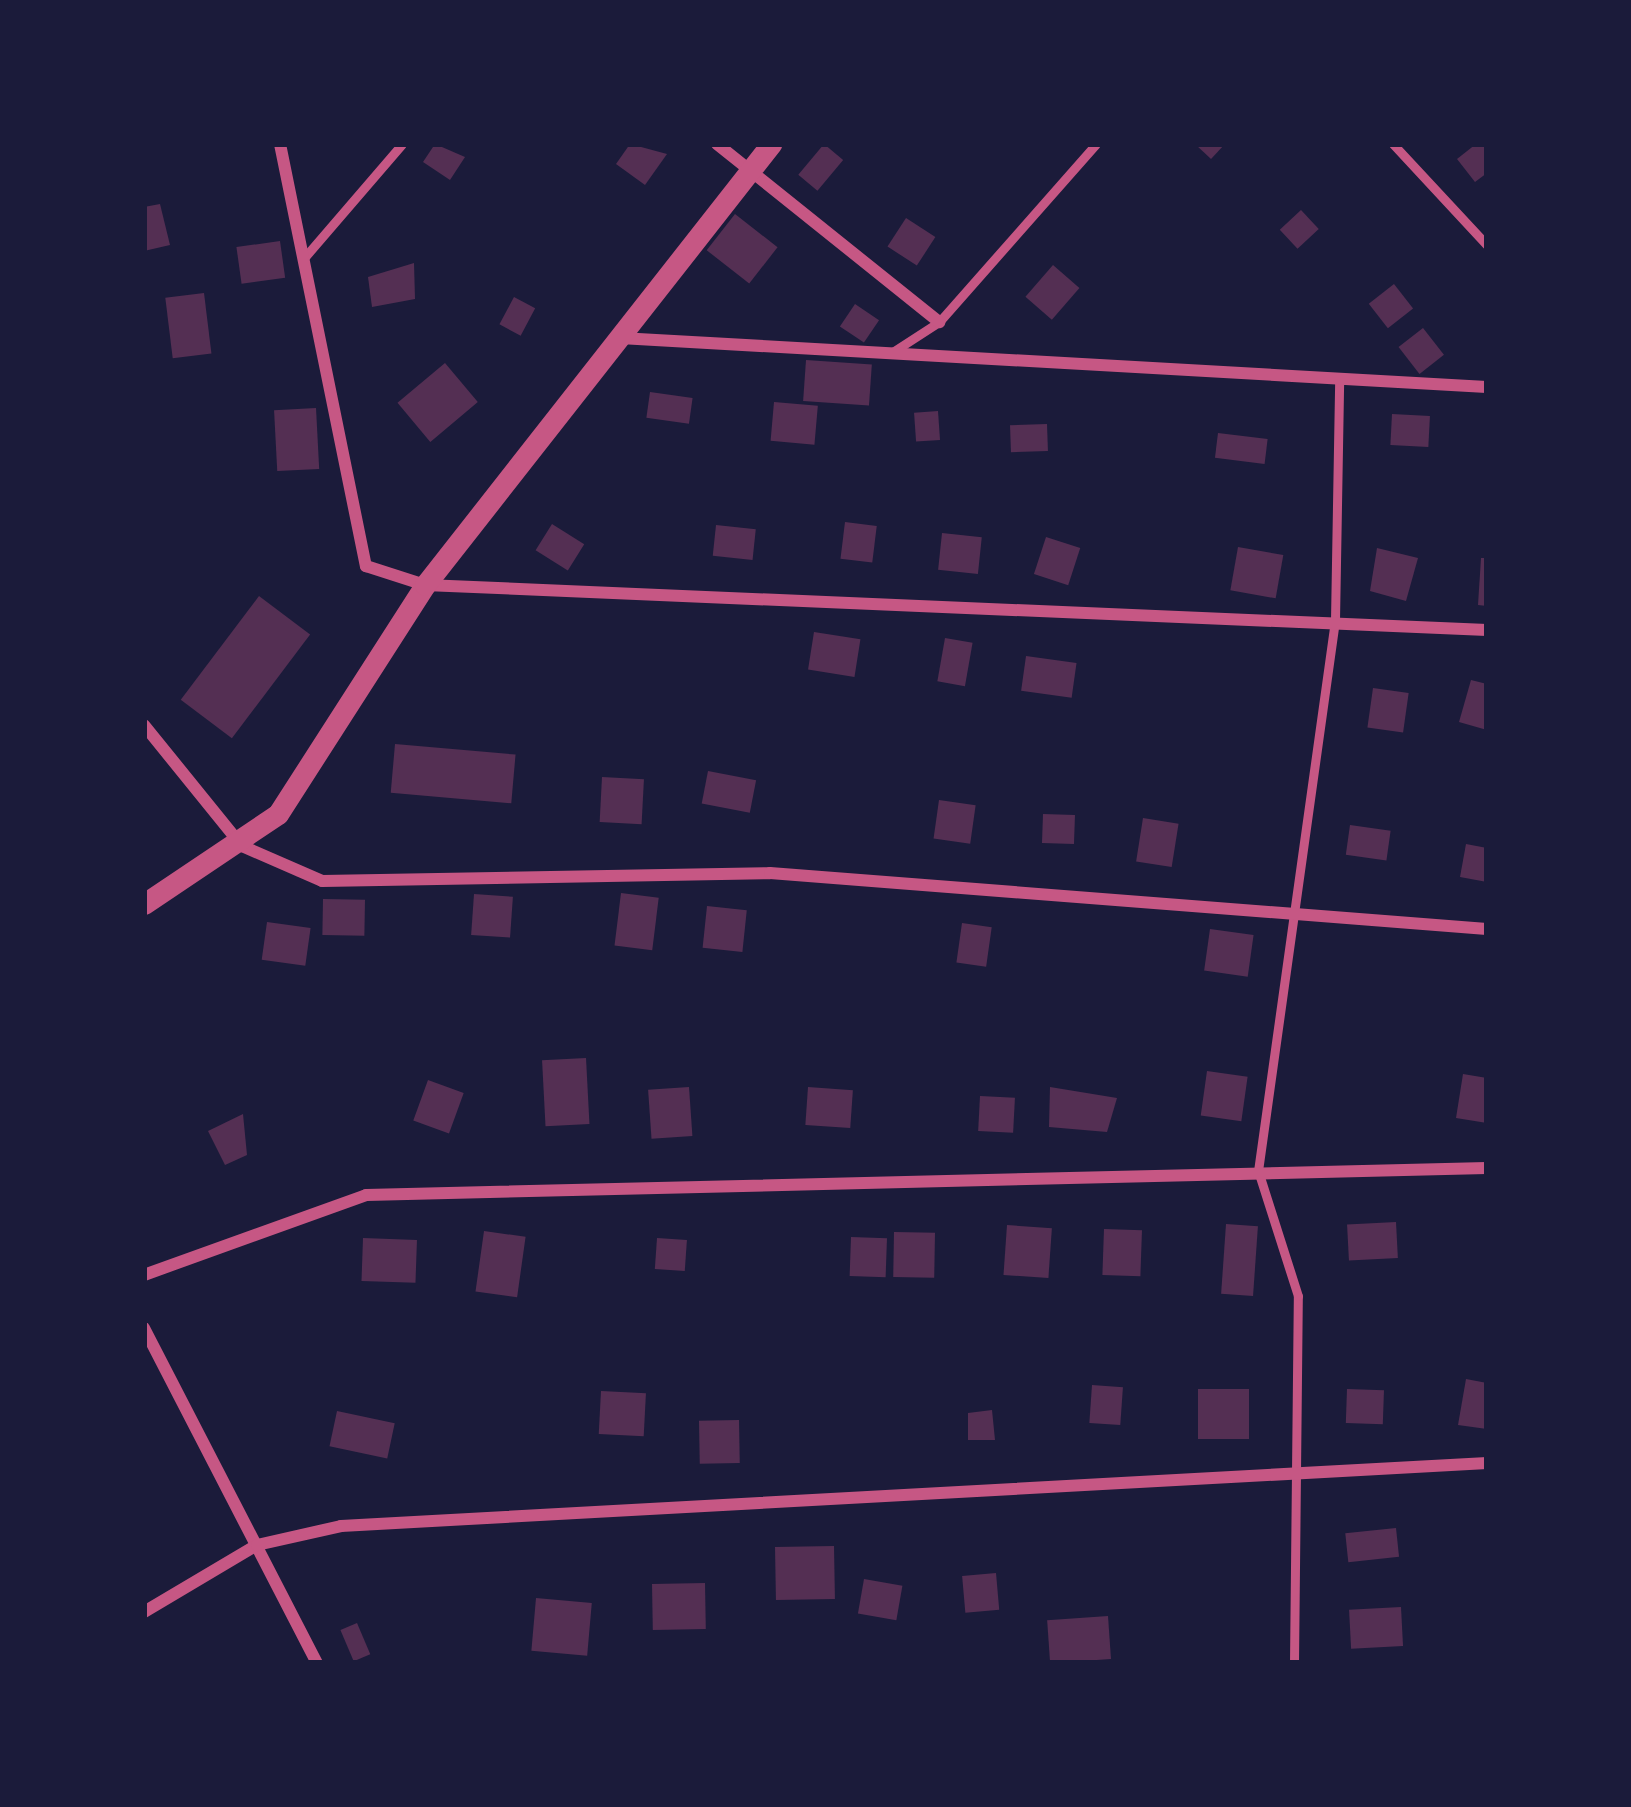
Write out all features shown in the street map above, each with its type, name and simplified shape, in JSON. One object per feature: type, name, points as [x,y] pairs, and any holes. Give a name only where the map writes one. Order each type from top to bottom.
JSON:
[{"type":"street","points":[[280,144],[366,566],[425,584],[1487,630]]},
{"type":"street","points":[[717,144],[939,322]]},
{"type":"street","points":[[144,904],[242,846],[278,814],[425,584],[609,337],[772,144]]},
{"type":"street","points":[[609,337],[1487,387]]},
{"type":"street","points":[[144,725],[242,846],[322,881],[770,873],[1290,921],[1487,929]]},
{"type":"street","points":[[144,1275],[366,1195],[1487,1168]]},
{"type":"street","points":[[144,1328],[317,1663]]},
{"type":"street","points":[[144,1612],[257,1545],[340,1526],[1487,1463]]},
{"type":"lane","points":[[302,259],[403,144]]},
{"type":"lane","points":[[889,355],[939,322],[1096,144]]},
{"type":"lane","points":[[1393,144],[1487,245]]},
{"type":"lane","points":[[1294,1663],[1291,1473],[1298,1296],[1258,1171],[1336,620],[1339,382]]},
{"type":"building","points":[[435,144],[465,157],[450,180],[423,162]]},
{"type":"building","points":[[630,144],[667,154],[645,185],[616,164]]},
{"type":"building","points":[[824,144],[843,160],[817,191],[798,175]]},
{"type":"building","points":[[1195,144],[1225,144],[1211,159]]},
{"type":"building","points":[[1476,144],[1487,144],[1487,173],[1475,182],[1457,159]]},
{"type":"building","points":[[160,204],[170,245],[144,251],[144,207]]},
{"type":"building","points":[[1301,210],[1319,229],[1298,249],[1280,230]]},
{"type":"building","points":[[735,214],[778,247],[749,283],[707,250]]},
{"type":"building","points":[[906,218],[935,237],[917,266],[887,247]]},
{"type":"building","points":[[280,241],[285,278],[242,284],[236,247]]},
{"type":"building","points":[[414,263],[415,299],[372,307],[368,277]]},
{"type":"building","points":[[1053,265],[1079,288],[1052,320],[1025,297]]},
{"type":"building","points":[[1394,284],[1413,308],[1388,328],[1369,304]]},
{"type":"building","points":[[204,293],[211,354],[173,358],[165,298]]},
{"type":"building","points":[[514,297],[535,308],[521,336],[499,324]]},
{"type":"building","points":[[855,304],[879,320],[864,343],[840,326]]},
{"type":"building","points":[[1423,328],[1444,355],[1420,374],[1399,347]]},
{"type":"building","points":[[806,360],[872,365],[869,406],[803,401]]},
{"type":"building","points":[[445,363],[478,402],[430,442],[398,403]]},
{"type":"building","points":[[650,392],[693,398],[689,424],[646,418]]},
{"type":"building","points":[[774,402],[818,406],[814,445],[771,441]]},
{"type":"building","points":[[316,408],[319,469],[277,471],[274,410]]},
{"type":"building","points":[[938,411],[940,440],[916,442],[914,413]]},
{"type":"building","points":[[1392,414],[1430,416],[1428,447],[1390,445]]},
{"type":"building","points":[[1047,424],[1048,451],[1011,452],[1010,425]]},
{"type":"building","points":[[1218,433],[1268,439],[1265,464],[1215,458]]},
{"type":"building","points":[[845,522],[877,526],[872,563],[840,559]]},
{"type":"building","points":[[552,524],[584,544],[568,570],[536,550]]},
{"type":"building","points":[[716,525],[756,529],[753,560],[713,556]]},
{"type":"building","points":[[942,533],[982,537],[978,574],[938,570]]},
{"type":"building","points":[[1046,537],[1080,548],[1068,585],[1034,574]]},
{"type":"building","points":[[1238,547],[1283,555],[1276,598],[1230,590]]},
{"type":"building","points":[[1377,548],[1418,558],[1406,601],[1370,591]]},
{"type":"building","points":[[1481,558],[1487,558],[1487,606],[1478,605]]},
{"type":"building","points":[[259,596],[310,635],[232,738],[181,700]]},
{"type":"building","points":[[814,632],[860,639],[854,677],[808,670]]},
{"type":"building","points":[[945,638],[973,643],[965,686],[937,681]]},
{"type":"building","points":[[1026,656],[1077,663],[1072,698],[1021,691]]},
{"type":"building","points":[[1471,680],[1487,684],[1487,730],[1459,722]]},
{"type":"building","points":[[1373,688],[1409,693],[1403,733],[1367,728]]},
{"type":"building","points":[[395,744],[516,755],[511,803],[391,793]]},
{"type":"building","points":[[708,771],[756,780],[750,813],[702,803]]},
{"type":"building","points":[[602,777],[644,779],[642,824],[600,822]]},
{"type":"building","points":[[939,800],[976,805],[970,844],[934,839]]},
{"type":"building","points":[[1043,814],[1075,815],[1074,844],[1042,843]]},
{"type":"building","points":[[1143,818],[1179,824],[1172,867],[1136,861]]},
{"type":"building","points":[[1350,825],[1391,831],[1386,860],[1346,855]]},
{"type":"building","points":[[1466,844],[1487,848],[1487,882],[1460,877]]},
{"type":"building","points":[[621,893],[659,898],[652,950],[615,946]]},
{"type":"building","points":[[474,894],[513,897],[510,938],[471,935]]},
{"type":"building","points":[[323,899],[365,900],[364,936],[322,935]]},
{"type":"building","points":[[707,906],[747,910],[742,952],[703,948]]},
{"type":"building","points":[[267,922],[311,928],[305,966],[262,960]]},
{"type":"building","points":[[962,923],[992,927],[986,967],[956,963]]},
{"type":"building","points":[[1210,929],[1254,935],[1248,977],[1204,971]]},
{"type":"building","points":[[586,1058],[589,1124],[546,1126],[542,1060]]},
{"type":"building","points":[[1207,1071],[1248,1077],[1241,1121],[1201,1116]]},
{"type":"building","points":[[1463,1074],[1487,1078],[1487,1123],[1456,1118]]},
{"type":"building","points":[[428,1080],[464,1093],[449,1133],[413,1120]]},
{"type":"building","points":[[689,1087],[692,1136],[652,1139],[648,1090]]},
{"type":"building","points":[[808,1087],[853,1090],[850,1128],[805,1125]]},
{"type":"building","points":[[1050,1087],[1117,1098],[1107,1132],[1049,1127]]},
{"type":"building","points":[[980,1096],[1015,1098],[1013,1133],[978,1131]]},
{"type":"building","points":[[243,1114],[247,1155],[225,1165],[208,1131]]},
{"type":"building","points":[[1396,1222],[1398,1258],[1349,1261],[1347,1225]]},
{"type":"building","points":[[1226,1224],[1258,1226],[1253,1296],[1221,1294]]},
{"type":"building","points":[[1007,1225],[1052,1228],[1048,1278],[1004,1275]]},
{"type":"building","points":[[1104,1229],[1142,1230],[1140,1276],[1102,1275]]},
{"type":"building","points":[[484,1231],[526,1237],[517,1297],[476,1291]]},
{"type":"building","points":[[894,1232],[935,1233],[934,1278],[893,1277]]},
{"type":"building","points":[[851,1237],[887,1238],[886,1277],[850,1276]]},
{"type":"building","points":[[363,1238],[417,1240],[415,1283],[361,1281]]},
{"type":"building","points":[[657,1238],[687,1240],[685,1271],[655,1269]]},
{"type":"building","points":[[1466,1379],[1487,1383],[1487,1429],[1458,1425]]},
{"type":"building","points":[[1092,1385],[1123,1387],[1120,1425],[1089,1423]]},
{"type":"building","points":[[1198,1389],[1249,1389],[1249,1439],[1198,1439]]},
{"type":"building","points":[[1347,1389],[1384,1390],[1383,1424],[1346,1423]]},
{"type":"building","points":[[601,1391],[646,1393],[644,1436],[599,1434]]},
{"type":"building","points":[[992,1410],[995,1440],[968,1440],[968,1413]]},
{"type":"building","points":[[337,1411],[395,1423],[387,1458],[330,1446]]},
{"type":"building","points":[[739,1420],[740,1463],[700,1464],[699,1421]]},
{"type":"building","points":[[1396,1528],[1399,1557],[1348,1562],[1345,1533]]},
{"type":"building","points":[[834,1546],[835,1599],[776,1600],[775,1547]]},
{"type":"building","points":[[996,1573],[999,1610],[965,1613],[962,1576]]},
{"type":"building","points":[[864,1579],[902,1586],[896,1620],[858,1613]]},
{"type":"building","points":[[705,1583],[706,1629],[653,1630],[652,1584]]},
{"type":"building","points":[[536,1598],[592,1603],[587,1656],[531,1651]]},
{"type":"building","points":[[1401,1607],[1403,1646],[1351,1649],[1349,1610]]},
{"type":"building","points":[[1108,1616],[1111,1659],[1050,1663],[1047,1620]]},
{"type":"building","points":[[357,1623],[370,1654],[354,1661],[340,1630]]}]
